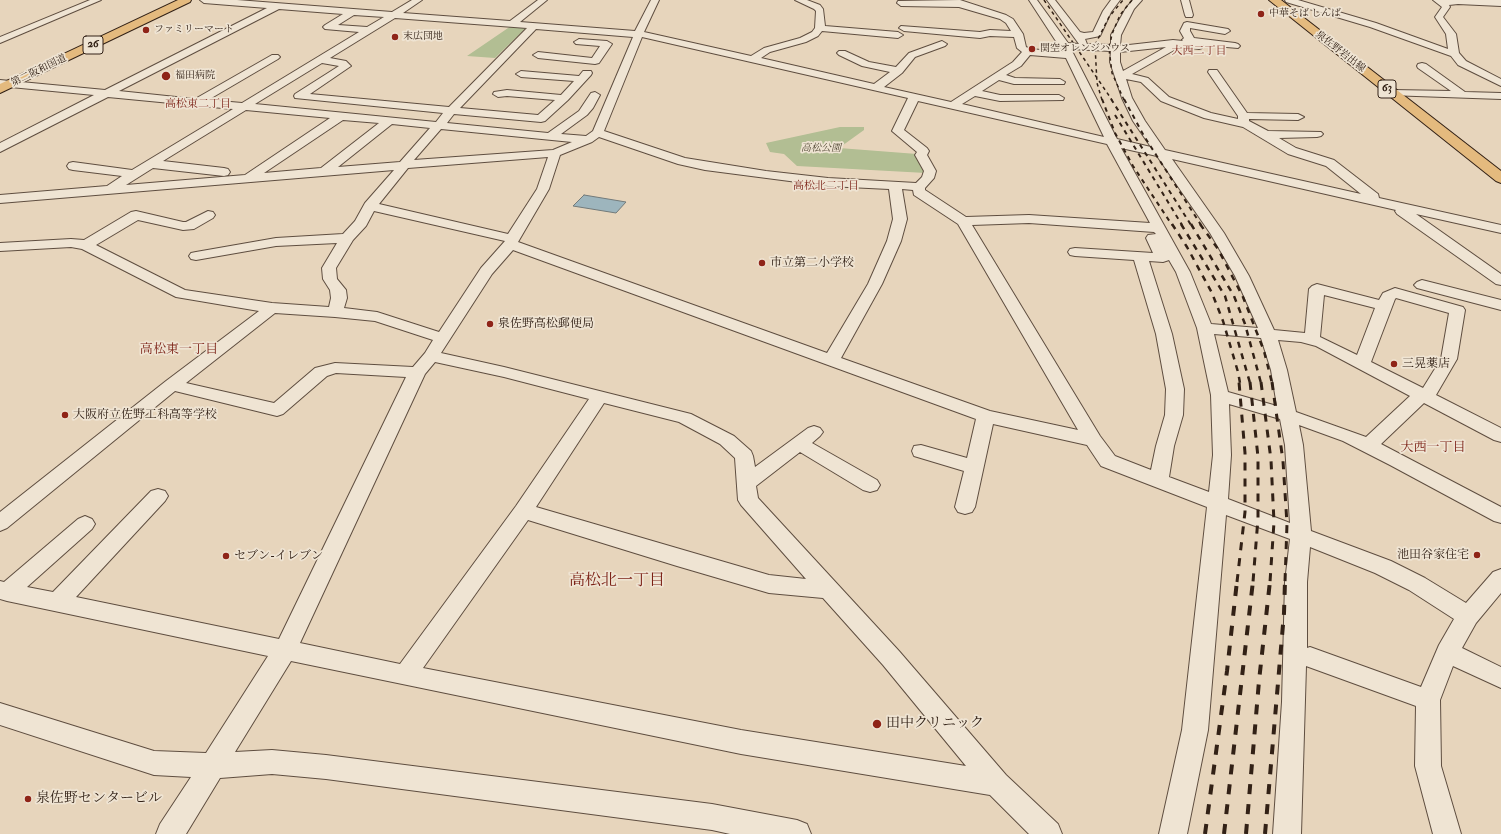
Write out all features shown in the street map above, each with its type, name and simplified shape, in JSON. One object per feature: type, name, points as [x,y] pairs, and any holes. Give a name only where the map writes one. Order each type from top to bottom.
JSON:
[{"type":"main road","name":"第二阪和国道","points":[[3,85],[173,0]]},
{"type":"main road","name":"第二阪和国道","points":[[3,85],[186,0]]},
{"type":"main road","name":"泉佐野岩出線","points":[[1274,0],[1501,178]]},
{"type":"street","points":[[0,40],[97,0]]},
{"type":"street","points":[[204,0],[639,34],[1501,230]]},
{"type":"street","points":[[0,148],[290,0]]},
{"type":"street","points":[[109,190],[154,164],[418,0]]},
{"type":"street","points":[[512,24],[543,0]]},
{"type":"street","points":[[0,199],[404,164],[555,154],[593,137],[655,0]]},
{"type":"street","points":[[752,60],[767,50],[803,40],[815,34],[820,28],[820,11],[817,7],[799,0]]},
{"type":"street","points":[[1033,0],[1064,46],[1153,228],[1163,258],[1075,252]]},
{"type":"street","points":[[1051,0],[1085,46]]},
{"type":"street","points":[[1076,34],[1084,36],[1097,34],[1107,11],[1116,0]]},
{"type":"street","points":[[1138,0],[1127,13],[1115,62],[1122,75],[1130,104],[1160,152],[1216,233],[1242,276],[1268,334],[1279,370],[1286,414],[1294,445],[1301,534],[1296,582],[1294,702],[1287,834]]},
{"type":"street","points":[[1185,0],[1189,15]]},
{"type":"street","points":[[1289,0],[1373,25],[1454,54],[1462,63],[1501,83]]},
{"type":"street","points":[[1441,2],[1458,1],[1501,3]]},
{"type":"street","points":[[901,3],[957,2],[1003,17],[1010,21],[1018,34],[1022,48],[1028,52],[1069,56]]},
{"type":"street","points":[[1441,2],[1446,8],[1438,17],[1451,34],[1454,54]]},
{"type":"street","points":[[352,12],[328,27],[369,30]]},
{"type":"street","points":[[1190,40],[1185,31],[1187,25],[1225,31]]},
{"type":"street","points":[[335,312],[339,298],[338,290],[330,279],[329,268],[347,238],[361,223],[370,206],[404,164],[452,110],[534,26]]},
{"type":"street","points":[[820,28],[980,35],[990,33],[1018,34]]},
{"type":"street","points":[[523,36],[536,37]]},
{"type":"street","points":[[1145,37],[1190,40],[1235,46]]},
{"type":"street","points":[[321,60],[342,63],[346,66],[299,96],[541,118],[564,98],[582,79],[607,44],[568,40]]},
{"type":"street","points":[[1064,46],[1085,46],[1120,40]]},
{"type":"street","points":[[1120,40],[1128,49],[1172,43],[1198,46]]},
{"type":"street","points":[[876,88],[898,71],[912,55],[942,44]]},
{"type":"street","points":[[1122,75],[1173,47]]},
{"type":"street","points":[[952,106],[1017,64],[1028,52]]},
{"type":"street","points":[[842,53],[866,64],[898,71]]},
{"type":"street","points":[[538,55],[595,61]]},
{"type":"street","points":[[197,102],[274,61]]},
{"type":"street","points":[[294,66],[308,68]]},
{"type":"street","points":[[1422,66],[1463,95]]},
{"type":"street","points":[[1213,72],[1243,119],[1292,151],[1330,163],[1361,189],[1428,228],[1501,281]]},
{"type":"street","points":[[521,74],[582,79]]},
{"type":"street","points":[[1122,75],[1144,80],[1165,99],[1208,116],[1243,119],[1298,117]]},
{"type":"street","points":[[997,76],[1014,81],[1060,82]]},
{"type":"street","points":[[3,85],[108,93],[551,136],[593,137],[704,166],[828,182],[919,186],[928,178],[930,171],[921,155],[923,151],[898,132],[915,96]]},
{"type":"street","points":[[972,92],[1000,98],[1059,98]]},
{"type":"street","points":[[498,94],[507,93],[564,98]]},
{"type":"street","points":[[1392,93],[1501,96]]},
{"type":"street","points":[[551,136],[583,112],[589,106],[595,95]]},
{"type":"street","points":[[249,178],[341,116]]},
{"type":"street","points":[[325,171],[389,121]]},
{"type":"street","points":[[1264,134],[1317,134]]},
{"type":"street","points":[[170,834],[284,650],[417,372],[431,356],[486,271],[512,242],[543,189],[555,154]]},
{"type":"street","points":[[154,164],[227,172]]},
{"type":"street","points":[[73,166],[136,174]]},
{"type":"street","points":[[831,360],[875,284],[894,241],[900,219],[894,185]]},
{"type":"street","points":[[919,186],[919,192],[963,221],[1093,440],[1108,461],[1218,504],[1301,534],[1383,567],[1417,584],[1468,616]]},
{"type":"street","points":[[370,206],[512,242],[986,416],[1093,440]]},
{"type":"street","points":[[1139,212],[1153,228],[1183,272],[1205,328],[1220,395],[1222,455],[1195,730],[1173,834]]},
{"type":"street","points":[[86,245],[136,215],[183,226],[189,226],[208,215]]},
{"type":"street","points":[[963,221],[1029,219],[1153,228]]},
{"type":"street","points":[[196,256],[276,242],[347,238]]},
{"type":"street","points":[[0,247],[71,243],[86,245],[181,294],[272,308],[335,312],[377,317],[442,338]]},
{"type":"street","points":[[1140,257],[1164,334],[1175,389],[1174,415],[1165,446],[1159,481]]},
{"type":"street","points":[[1422,285],[1501,305]]},
{"type":"street","points":[[1312,340],[1317,289],[1385,306]]},
{"type":"street","points":[[1362,364],[1388,296],[1395,293],[1457,310],[1449,358],[1424,397],[1368,446]]},
{"type":"street","points":[[0,523],[172,385],[272,308]]},
{"type":"street","points":[[1205,328],[1303,336],[1362,364],[1501,436]]},
{"type":"street","points":[[431,356],[600,396],[685,418],[727,440],[744,456],[748,500],[891,658],[997,784],[1048,834]]},
{"type":"street","points":[[172,385],[277,410],[321,372],[335,368],[417,372]]},
{"type":"street","points":[[1220,395],[1286,414],[1350,437],[1501,516]]},
{"type":"street","points":[[405,675],[523,511],[600,396]]},
{"type":"street","points":[[965,507],[986,416]]},
{"type":"street","points":[[747,483],[806,437],[870,485]]},
{"type":"street","points":[[921,450],[974,467]]},
{"type":"street","points":[[58,602],[158,496]]},
{"type":"street","points":[[523,511],[677,558],[769,584],[830,590]]},
{"type":"street","points":[[4,591],[85,524]]},
{"type":"street","points":[[1447,834],[1428,766],[1428,700],[1446,652],[1468,616],[1501,578]]},
{"type":"street","points":[[4,591],[405,675],[741,742],[997,784]]},
{"type":"street","points":[[1446,652],[1501,678]]},
{"type":"street","points":[[1310,657],[1428,700]]},
{"type":"street","points":[[0,714],[154,763],[212,766],[272,762],[326,767],[712,818],[797,834]]},
{"type":"green space","points":[[511,26],[527,27],[495,58],[467,56]]},
{"type":"green space","name":"高松公園","points":[[840,127],[864,127],[864,130],[839,148],[917,154],[926,173],[797,166],[784,154],[770,152],[766,143]]},
{"type":"water","points":[[584,195],[626,202],[616,213],[573,206]]},
{"type":"railway","points":[[1044,0],[1097,78]]},
{"type":"railway","points":[[1097,78],[1095,45],[1109,17],[1123,0]]},
{"type":"railway","points":[[1124,100],[1112,73],[1109,49],[1112,34],[1120,15],[1132,0]]},
{"type":"railway","points":[[1097,78],[1112,100]]},
{"type":"railway","points":[[1097,78],[1102,100]]},
{"type":"railway","points":[[1102,99],[1115,133],[1133,166],[1172,225]]},
{"type":"railway","points":[[1111,99],[1191,225]]},
{"type":"railway","points":[[1124,99],[1144,136],[1201,225]]},
{"type":"railway","points":[[1115,115],[1182,225]]},
{"type":"railway","points":[[1172,224],[1187,247],[1212,293],[1223,321],[1240,383]]},
{"type":"railway","points":[[1181,224],[1225,296],[1250,383]]},
{"type":"railway","points":[[1191,224],[1234,296],[1245,324],[1261,383]]},
{"type":"railway","points":[[1200,224],[1218,249],[1243,297],[1264,351],[1272,383]]},
{"type":"railway","points":[[1237,582],[1245,512],[1245,453],[1239,382]]},
{"type":"railway","points":[[1250,382],[1258,457],[1258,518],[1253,582]]},
{"type":"railway","points":[[1261,382],[1271,460],[1274,522],[1270,582]]},
{"type":"railway","points":[[1272,382],[1283,461],[1287,524],[1285,582]]},
{"type":"railway","points":[[1205,834],[1227,671],[1237,581]]},
{"type":"railway","points":[[1224,834],[1253,581]]},
{"type":"railway","points":[[1246,834],[1259,681],[1270,581]]},
{"type":"railway","points":[[1265,834],[1284,613],[1285,581]]},
{"type":"place","name":"中華そば しんば","points":[[1261,14]]},
{"type":"place","name":"ファミリーマート","points":[[146,30]]},
{"type":"place","name":"末広団地","points":[[395,37]]},
{"type":"place","name":"関空オレンジハウス","points":[[1032,49]]},
{"type":"place","name":"福田病院","points":[[166,76]]},
{"type":"place","name":"市立第二小学校","points":[[762,263]]},
{"type":"place","name":"泉佐野高松郵便局","points":[[490,324]]},
{"type":"place","name":"三晃薬店","points":[[1394,364]]},
{"type":"place","name":"大阪府立佐野工科高等学校","points":[[65,415]]},
{"type":"place","name":"池田谷家住宅","points":[[1477,555]]},
{"type":"place","name":"セブン-イレブン","points":[[226,556]]},
{"type":"place","name":"田中クリニック","points":[[877,724]]},
{"type":"place","name":"泉佐野センタービル","points":[[28,799]]},
{"type":"district","name":"大西二丁目","points":[[1199,52]]},
{"type":"district","name":"高松東二丁目","points":[[198,105]]},
{"type":"district","name":"高松北二丁目","points":[[826,187]]},
{"type":"district","name":"高松東一丁目","points":[[179,350]]},
{"type":"district","name":"大西一丁目","points":[[1433,448]]},
{"type":"district","name":"高松北一丁目","points":[[617,582]]}]
